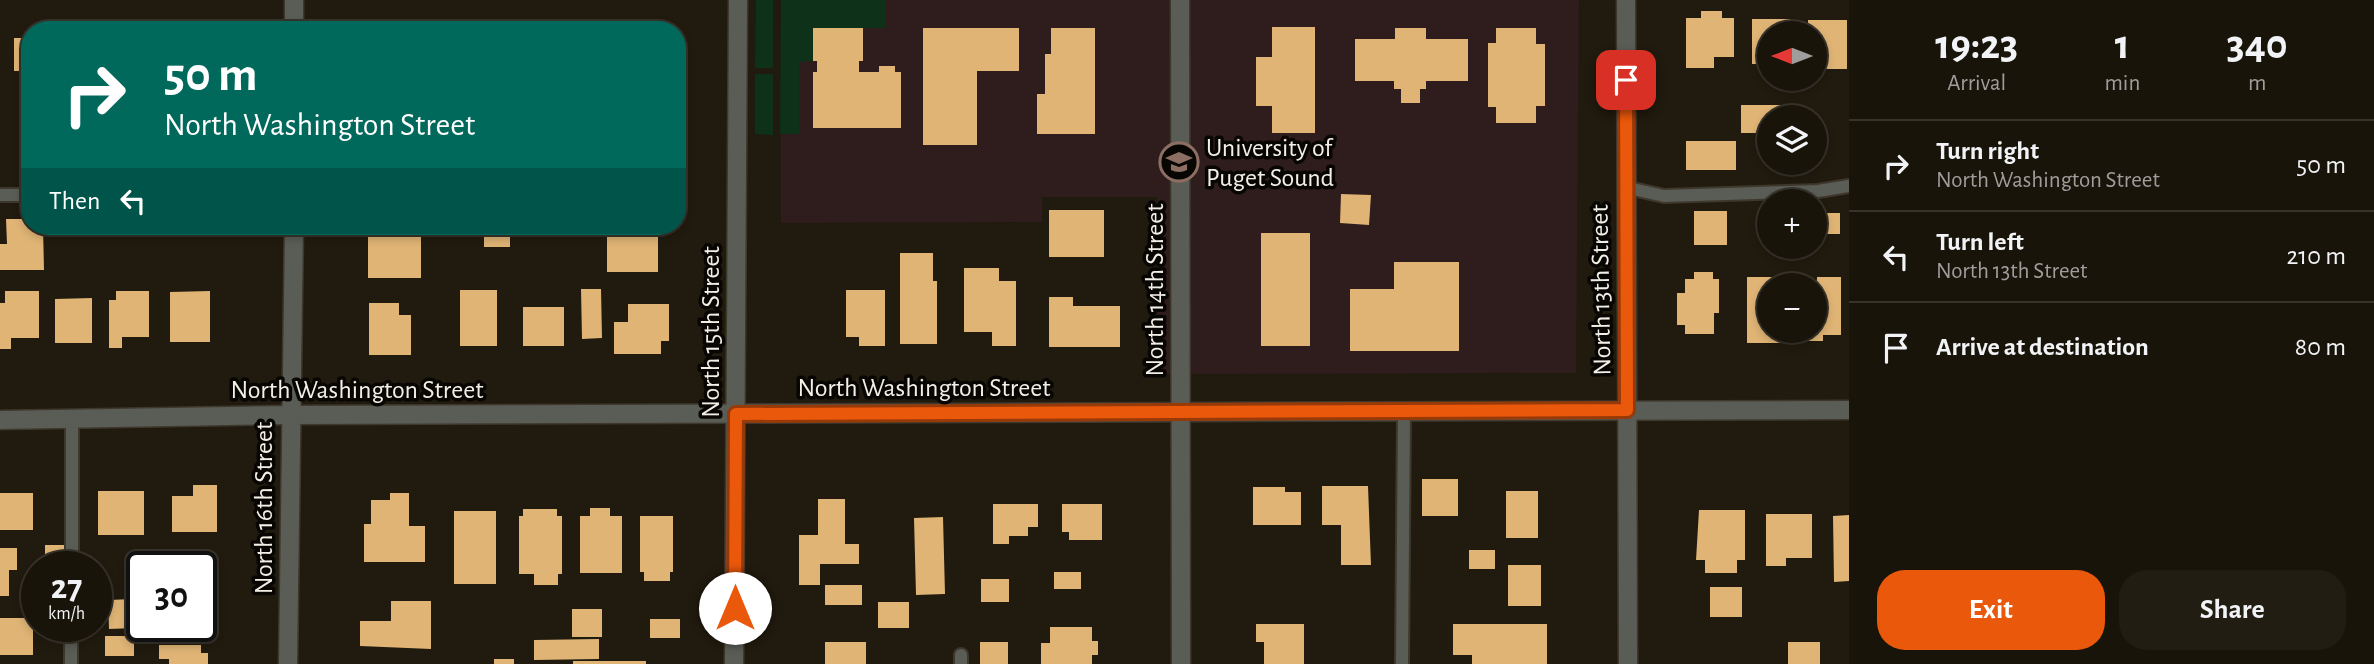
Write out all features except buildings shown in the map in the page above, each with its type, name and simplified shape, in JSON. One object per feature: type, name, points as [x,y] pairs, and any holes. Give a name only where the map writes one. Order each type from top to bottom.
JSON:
[{"type":"street","points":[[294,0],[294,21]]},
{"type":"street","name":"North 15th Street","points":[[734,664],[738,0]]},
{"type":"street","name":"North 14th Street","points":[[1180,0],[1181,664]]},
{"type":"street","name":"North 13th Street","points":[[1626,0],[1628,664]]},
{"type":"street","name":"North 16th Street","points":[[288,664],[294,235]]},
{"type":"street","name":"North Washington Street","points":[[0,419],[290,415],[1849,410]]},
{"type":"lane","points":[[1625,187],[1664,196],[1818,191],[1849,186]]},
{"type":"lane","points":[[0,195],[21,195]]},
{"type":"lane","points":[[1402,664],[1404,411]]},
{"type":"lane","points":[[72,417],[72,551]]},
{"type":"lane","points":[[71,642],[71,664]]},
{"type":"shaded area","name":"University of Puget Sound","points":[[781,0],[1579,0],[1576,373],[1157,374],[1157,197],[1042,197],[1042,222],[781,223]]},
{"type":"green space","points":[[756,0],[773,0],[773,68],[755,68]]},
{"type":"green space","points":[[781,0],[886,0],[886,28],[813,28],[813,61],[799,62],[799,134],[780,134]]},
{"type":"green space","points":[[755,74],[773,74],[773,135],[755,134]]},
{"type":"place","name":"University of Puget Sound","points":[[1179,162]]},
{"type":"route","points":[[735,608],[736,414],[1627,410],[1626,80]]}]
